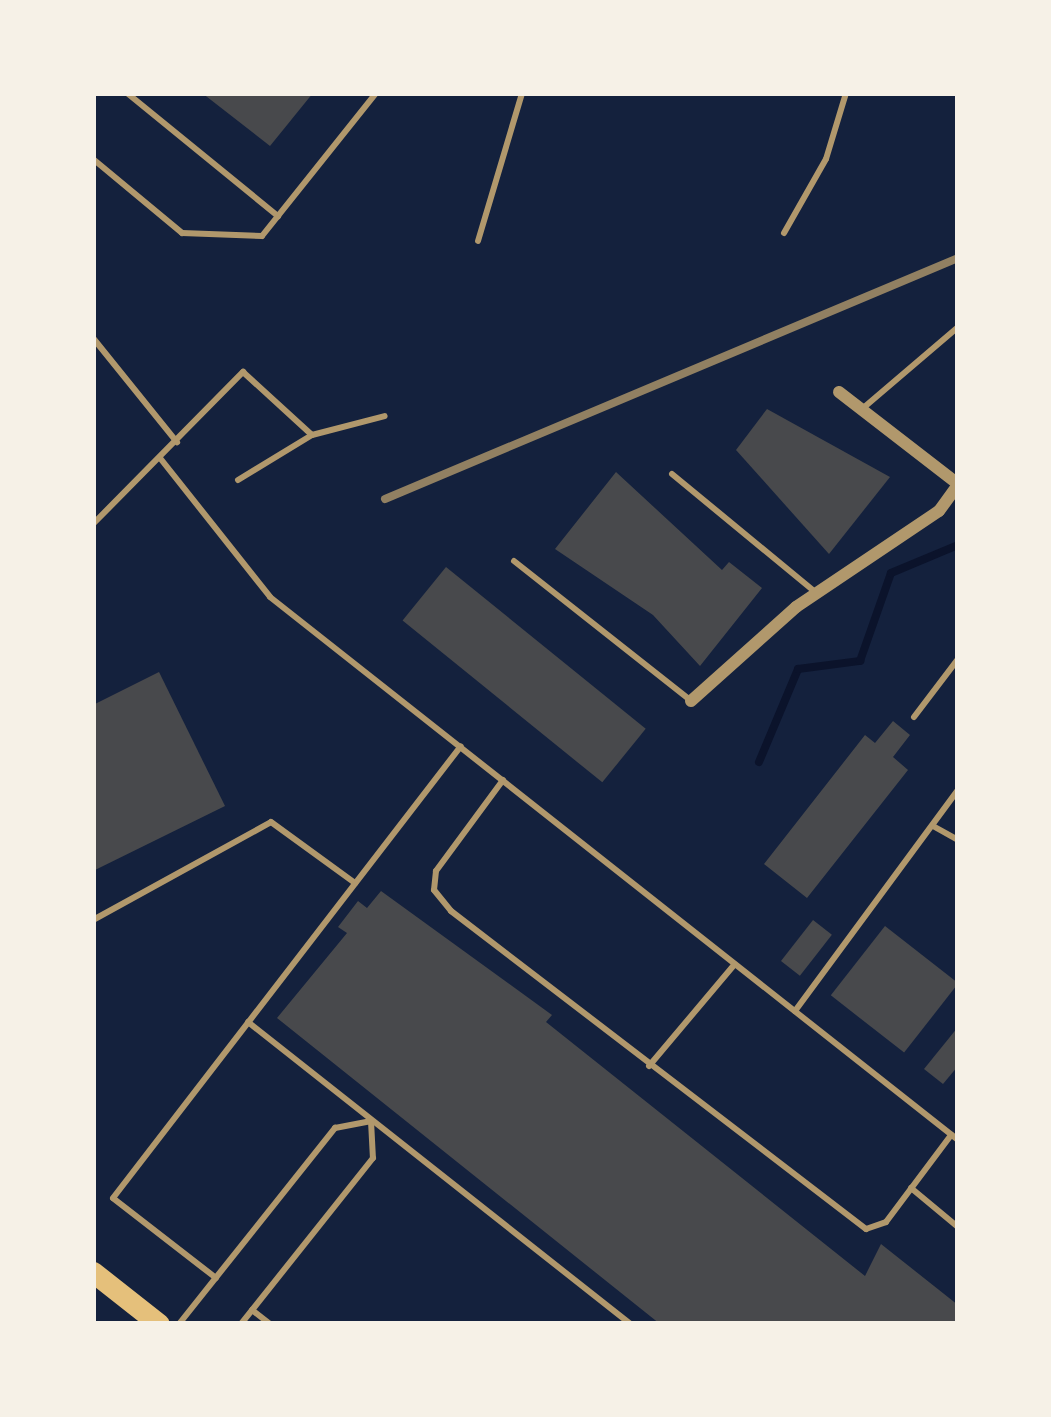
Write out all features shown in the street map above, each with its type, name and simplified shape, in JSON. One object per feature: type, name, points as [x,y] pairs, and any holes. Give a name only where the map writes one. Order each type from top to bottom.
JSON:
[{"type":"highway","points":[[93,1272],[159,1324]]},
{"type":"street","points":[[691,701],[817,593],[939,511],[958,484],[839,392]]},
{"type":"lane","points":[[127,93],[278,216]]},
{"type":"lane","points":[[93,159],[182,233],[262,236],[376,93]]},
{"type":"lane","points":[[478,241],[522,93]]},
{"type":"lane","points":[[784,233],[846,93]]},
{"type":"lane","points":[[862,410],[958,327]]},
{"type":"lane","points":[[93,338],[176,442]]},
{"type":"lane","points":[[93,524],[243,372],[312,435]]},
{"type":"lane","points":[[238,480],[312,435],[386,416]]},
{"type":"lane","points":[[160,458],[270,597],[460,746],[954,1137],[911,1188],[866,1229],[649,1066],[434,890],[502,780]]},
{"type":"lane","points":[[672,474],[817,593]]},
{"type":"lane","points":[[514,561],[691,701]]},
{"type":"lane","points":[[914,717],[958,659]]},
{"type":"lane","points":[[216,1278],[112,1198],[460,746]]},
{"type":"lane","points":[[795,1011],[958,790]]},
{"type":"lane","points":[[93,920],[271,822],[355,883]]},
{"type":"lane","points":[[932,826],[958,840]]},
{"type":"lane","points":[[649,1066],[735,964]]},
{"type":"lane","points":[[248,1022],[631,1324]]},
{"type":"lane","points":[[179,1324],[335,1128],[371,1121]]},
{"type":"lane","points":[[241,1324],[373,1158],[371,1121]]},
{"type":"lane","points":[[911,1188],[958,1227]]},
{"type":"lane","points":[[252,1310],[270,1324]]},
{"type":"building","points":[[202,93],[313,93],[270,146]]},
{"type":"building","points":[[767,409],[890,477],[829,554],[736,450]]},
{"type":"building","points":[[616,472],[722,570],[729,562],[762,588],[700,666],[653,615],[555,549]]},
{"type":"building","points":[[446,567],[646,729],[602,782],[403,621]]},
{"type":"building","points":[[159,672],[225,806],[93,871],[93,705]]},
{"type":"building","points":[[893,721],[910,735],[893,757],[908,770],[807,898],[764,864],[865,735],[875,743]]},
{"type":"building","points":[[381,891],[552,1015],[546,1022],[865,1276],[881,1244],[958,1305],[958,1324],[660,1324],[277,1018],[347,933],[338,927],[358,901],[367,908]]},
{"type":"building","points":[[813,920],[832,935],[800,976],[781,961]]},
{"type":"building","points":[[885,926],[958,983],[904,1053],[831,995]]},
{"type":"building","points":[[958,1027],[958,1066],[943,1084],[924,1069]]},
{"type":"waterway","points":[[759,762],[798,669],[860,661],[891,573],[958,545]]},
{"type":"railway","points":[[385,499],[958,258]]}]
